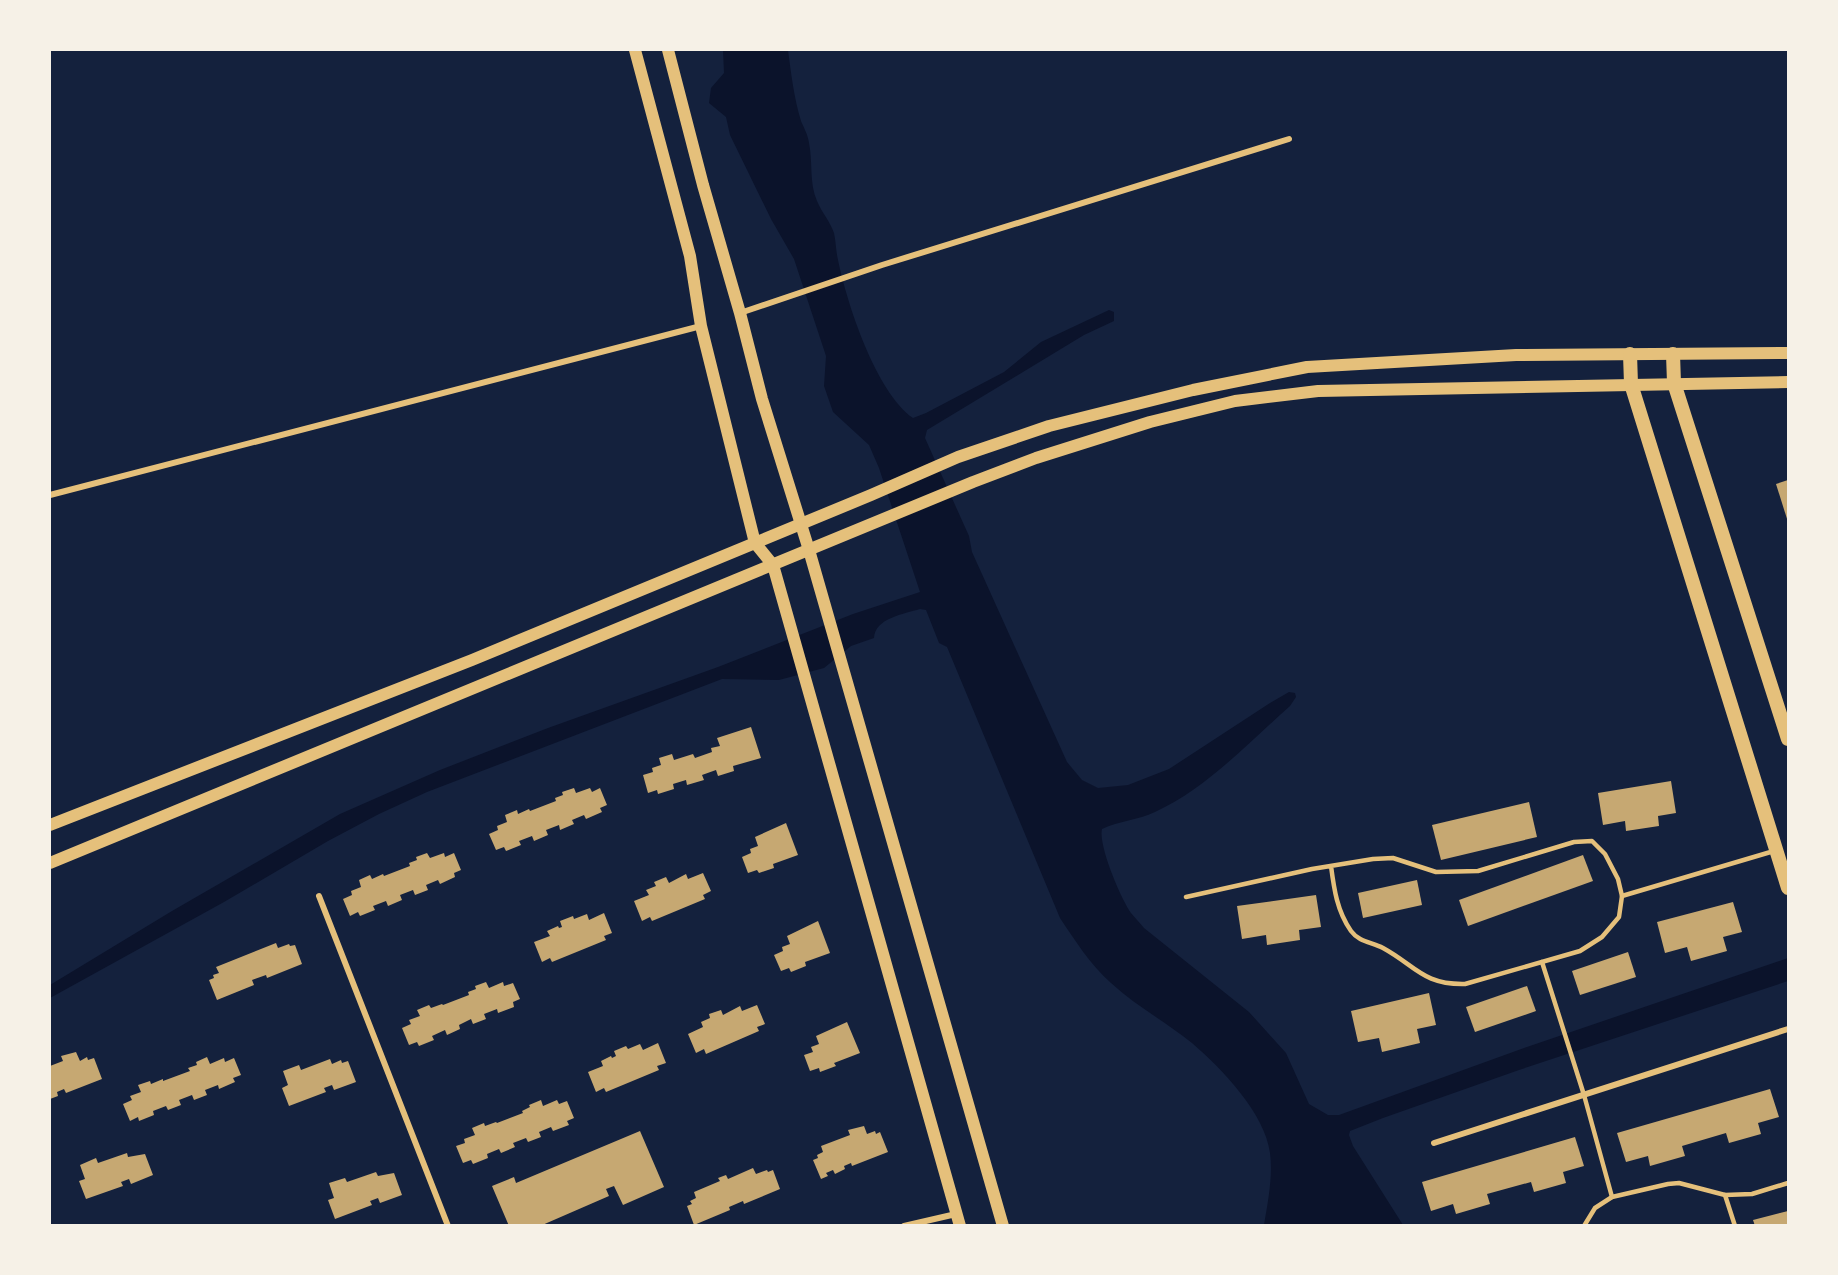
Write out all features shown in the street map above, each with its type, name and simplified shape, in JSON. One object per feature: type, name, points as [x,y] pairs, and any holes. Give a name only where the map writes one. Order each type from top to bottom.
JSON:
[{"type":"main road","points":[[635,50],[690,256],[701,326],[755,543],[773,566],[959,1220]]},
{"type":"main road","points":[[668,50],[762,399],[809,550],[1003,1226]]},
{"type":"main road","points":[[50,825],[472,660],[958,457],[1049,426],[1193,390],[1307,367],[1516,355],[1788,353]]},
{"type":"main road","points":[[1630,354],[1631,384],[1788,888]]},
{"type":"main road","points":[[1673,354],[1674,384],[1788,739]]},
{"type":"main road","points":[[50,863],[972,482],[1036,458],[1150,422],[1235,401],[1318,391],[1788,382]]},
{"type":"street","points":[[740,313],[882,266],[1288,139]]},
{"type":"street","points":[[50,495],[701,326]]},
{"type":"street","points":[[319,896],[448,1226]]},
{"type":"street","points":[[1434,1143],[1788,1029]]},
{"type":"street","points":[[904,1226],[959,1220]]},
{"type":"lane","points":[[1186,897],[1331,866],[1373,859],[1393,858],[1436,872],[1478,871],[1574,842],[1592,840],[1605,854],[1618,879],[1622,896],[1619,917],[1602,937],[1580,951],[1465,984],[1447,984],[1424,976],[1383,948],[1357,938],[1342,915],[1335,895],[1331,866]]},
{"type":"lane","points":[[1622,896],[1777,850]]},
{"type":"lane","points":[[1542,962],[1584,1095],[1612,1197]]},
{"type":"lane","points":[[1584,1226],[1595,1208],[1612,1197],[1679,1183],[1725,1195],[1752,1194],[1788,1183]]},
{"type":"lane","points":[[1725,1195],[1736,1226]]},
{"type":"water","points":[[723,50],[788,50],[796,103],[810,150],[815,194],[834,233],[837,257],[848,300],[875,368],[887,389],[913,418],[1004,372],[1041,342],[1109,310],[1114,312],[1114,321],[1084,335],[927,430],[925,438],[969,536],[972,552],[1067,762],[1082,780],[1098,788],[1128,785],[1169,769],[1270,703],[1289,692],[1295,693],[1296,697],[1290,706],[1192,791],[1155,812],[1102,829],[1102,837],[1111,872],[1131,913],[1144,928],[1249,1012],[1286,1053],[1309,1104],[1328,1115],[1339,1115],[1524,1048],[1788,958],[1788,981],[1519,1070],[1350,1131],[1353,1146],[1403,1225],[1264,1225],[1270,1189],[1271,1162],[1260,1122],[1240,1092],[1203,1053],[1103,976],[1060,918],[947,647],[939,643],[926,610],[920,609],[885,621],[879,626],[874,638],[851,646],[824,668],[779,680],[722,679],[427,792],[328,841],[224,902],[50,998],[50,985],[340,814],[440,770],[548,728],[718,667],[853,614],[920,592],[879,468],[869,445],[833,412],[824,386],[826,356],[794,259],[771,219],[730,135],[726,117],[709,103],[711,88],[724,73]]},
{"type":"building","points":[[1788,480],[1788,522],[1776,484]]},
{"type":"building","points":[[751,727],[761,758],[733,766],[734,771],[718,776],[716,770],[702,775],[704,780],[687,785],[686,780],[673,784],[674,789],[658,794],[657,790],[648,793],[643,775],[653,772],[652,768],[661,765],[659,758],[672,754],[674,760],[693,754],[695,758],[712,752],[711,748],[720,746],[717,738]]},
{"type":"building","points":[[1671,781],[1676,813],[1658,816],[1659,826],[1626,831],[1625,821],[1603,825],[1598,793]]},
{"type":"building","points":[[574,788],[576,793],[590,788],[592,792],[600,788],[607,805],[600,808],[602,812],[586,819],[584,815],[572,820],[574,824],[560,830],[559,825],[546,830],[548,835],[534,841],[532,836],[519,841],[521,845],[506,851],[504,847],[496,850],[489,834],[498,830],[497,826],[507,822],[505,815],[517,810],[518,814],[529,809],[530,811],[556,801],[555,798],[563,795],[562,792]]},
{"type":"building","points":[[1529,802],[1537,837],[1441,860],[1432,825]]},
{"type":"building","points":[[786,823],[798,855],[773,864],[774,868],[759,873],[757,870],[748,873],[742,857],[751,853],[750,849],[758,846],[755,837]]},
{"type":"building","points":[[427,853],[430,858],[444,853],[445,857],[454,853],[461,870],[454,873],[455,877],[440,884],[438,880],[426,885],[428,890],[415,895],[413,890],[400,895],[402,900],[388,906],[386,901],[373,906],[375,910],[360,916],[358,912],[350,916],[343,899],[352,895],[351,891],[361,887],[359,880],[370,875],[372,879],[383,874],[384,876],[410,866],[409,863],[417,860],[416,857]]},
{"type":"building","points":[[1583,855],[1593,881],[1468,926],[1459,900]]},
{"type":"building","points":[[703,873],[711,891],[703,895],[705,899],[652,921],[650,917],[642,921],[634,901],[649,895],[646,890],[656,886],[654,882],[666,877],[669,883],[686,874],[688,879]]},
{"type":"building","points":[[1417,880],[1422,905],[1363,918],[1358,893]]},
{"type":"building","points":[[1316,895],[1321,927],[1299,930],[1300,940],[1267,945],[1266,935],[1242,939],[1237,906]]},
{"type":"building","points":[[1733,902],[1742,932],[1723,937],[1727,951],[1691,961],[1687,947],[1665,953],[1657,922]]},
{"type":"building","points":[[604,913],[612,933],[604,936],[606,940],[552,962],[550,958],[542,962],[534,942],[550,936],[547,931],[558,926],[562,927],[560,921],[573,916],[574,919],[587,914],[589,920]]},
{"type":"building","points":[[818,921],[830,953],[805,962],[806,966],[791,972],[789,968],[781,971],[774,955],[783,951],[782,947],[790,944],[787,936]]},
{"type":"building","points":[[276,943],[278,948],[289,944],[290,946],[295,945],[302,964],[267,978],[266,975],[252,980],[254,985],[217,1000],[209,980],[214,978],[213,975],[219,973],[216,967]]},
{"type":"building","points":[[1628,952],[1636,977],[1580,995],[1572,971]]},
{"type":"building","points":[[486,982],[489,988],[503,982],[504,986],[513,983],[520,999],[513,1002],[514,1007],[498,1013],[497,1009],[484,1014],[486,1019],[473,1024],[471,1019],[459,1025],[460,1029],[447,1035],[445,1030],[432,1036],[434,1040],[419,1046],[417,1042],[409,1045],[402,1028],[411,1024],[409,1020],[420,1016],[417,1010],[429,1005],[431,1008],[443,1005],[469,995],[468,992],[476,989],[475,986]]},
{"type":"building","points":[[1527,986],[1536,1011],[1475,1032],[1466,1007]]},
{"type":"building","points":[[1429,993],[1436,1025],[1417,1029],[1420,1043],[1382,1052],[1379,1038],[1358,1042],[1351,1011]]},
{"type":"building","points":[[757,1005],[765,1024],[757,1027],[759,1031],[706,1054],[704,1049],[696,1053],[688,1034],[703,1027],[701,1022],[710,1018],[709,1014],[721,1010],[723,1015],[740,1006],[742,1011]]},
{"type":"building","points":[[847,1022],[860,1053],[834,1063],[836,1066],[820,1072],[819,1068],[810,1071],[804,1055],[813,1052],[811,1047],[819,1044],[816,1036]]},
{"type":"building","points":[[658,1043],[666,1063],[657,1066],[659,1070],[606,1092],[604,1088],[596,1092],[588,1072],[603,1066],[601,1061],[616,1056],[614,1051],[626,1046],[628,1049],[640,1044],[643,1050]]},
{"type":"building","points":[[76,1052],[80,1061],[87,1057],[88,1060],[94,1058],[102,1079],[66,1093],[64,1089],[57,1092],[58,1096],[50,1099],[50,1066],[63,1061],[61,1056]]},
{"type":"building","points":[[207,1057],[210,1064],[224,1058],[225,1062],[234,1058],[241,1075],[233,1078],[235,1082],[219,1089],[218,1085],[205,1090],[207,1095],[194,1100],[192,1095],[179,1100],[181,1105],[168,1110],[166,1106],[153,1111],[154,1115],[139,1121],[138,1117],[130,1121],[123,1104],[132,1100],[130,1096],[141,1092],[138,1085],[150,1081],[151,1084],[163,1079],[163,1081],[190,1071],[188,1068],[197,1065],[196,1062]]},
{"type":"building","points":[[330,1059],[332,1064],[341,1060],[342,1063],[348,1061],[356,1082],[334,1090],[332,1085],[324,1088],[326,1092],[289,1106],[282,1088],[288,1085],[283,1071],[299,1065],[301,1070]]},
{"type":"building","points":[[1770,1089],[1779,1117],[1758,1123],[1761,1134],[1729,1143],[1726,1133],[1682,1146],[1685,1156],[1650,1166],[1648,1156],[1626,1162],[1617,1133]]},
{"type":"building","points":[[541,1100],[543,1106],[557,1100],[559,1104],[567,1101],[574,1118],[567,1121],[569,1125],[553,1131],[551,1127],[539,1132],[541,1137],[528,1142],[526,1138],[513,1143],[515,1147],[501,1153],[499,1149],[487,1154],[488,1158],[473,1164],[471,1160],[463,1163],[456,1146],[465,1143],[464,1139],[475,1135],[472,1128],[484,1123],[485,1126],[497,1123],[523,1113],[522,1111],[530,1107],[529,1105]]},
{"type":"building","points":[[864,1126],[867,1134],[880,1132],[888,1152],[852,1166],[851,1163],[835,1174],[833,1170],[821,1179],[813,1160],[823,1152],[821,1146],[850,1135],[848,1130]]},
{"type":"building","points":[[640,1131],[664,1187],[623,1205],[614,1186],[606,1189],[609,1196],[540,1226],[519,1226],[519,1224],[509,1226],[492,1186],[514,1177],[516,1183]]},
{"type":"building","points":[[1575,1137],[1584,1166],[1563,1172],[1566,1183],[1534,1192],[1531,1182],[1487,1194],[1490,1204],[1456,1214],[1453,1204],[1431,1211],[1422,1182]]},
{"type":"building","points":[[127,1153],[128,1157],[145,1154],[153,1175],[131,1184],[129,1179],[121,1182],[123,1186],[86,1199],[79,1181],[85,1179],[80,1165],[96,1158],[98,1163]]},
{"type":"building","points":[[753,1168],[756,1174],[773,1170],[780,1189],[744,1204],[743,1201],[729,1207],[730,1210],[694,1225],[687,1206],[692,1204],[690,1201],[696,1198],[694,1192],[720,1181],[718,1178],[726,1175],[728,1179]]},
{"type":"building","points":[[376,1172],[378,1176],[394,1173],[402,1195],[380,1203],[378,1198],[370,1201],[372,1205],[335,1219],[328,1200],[334,1198],[329,1183],[345,1178],[347,1182]]},
{"type":"building","points":[[1788,1211],[1788,1226],[1755,1226],[1753,1220]]}]
